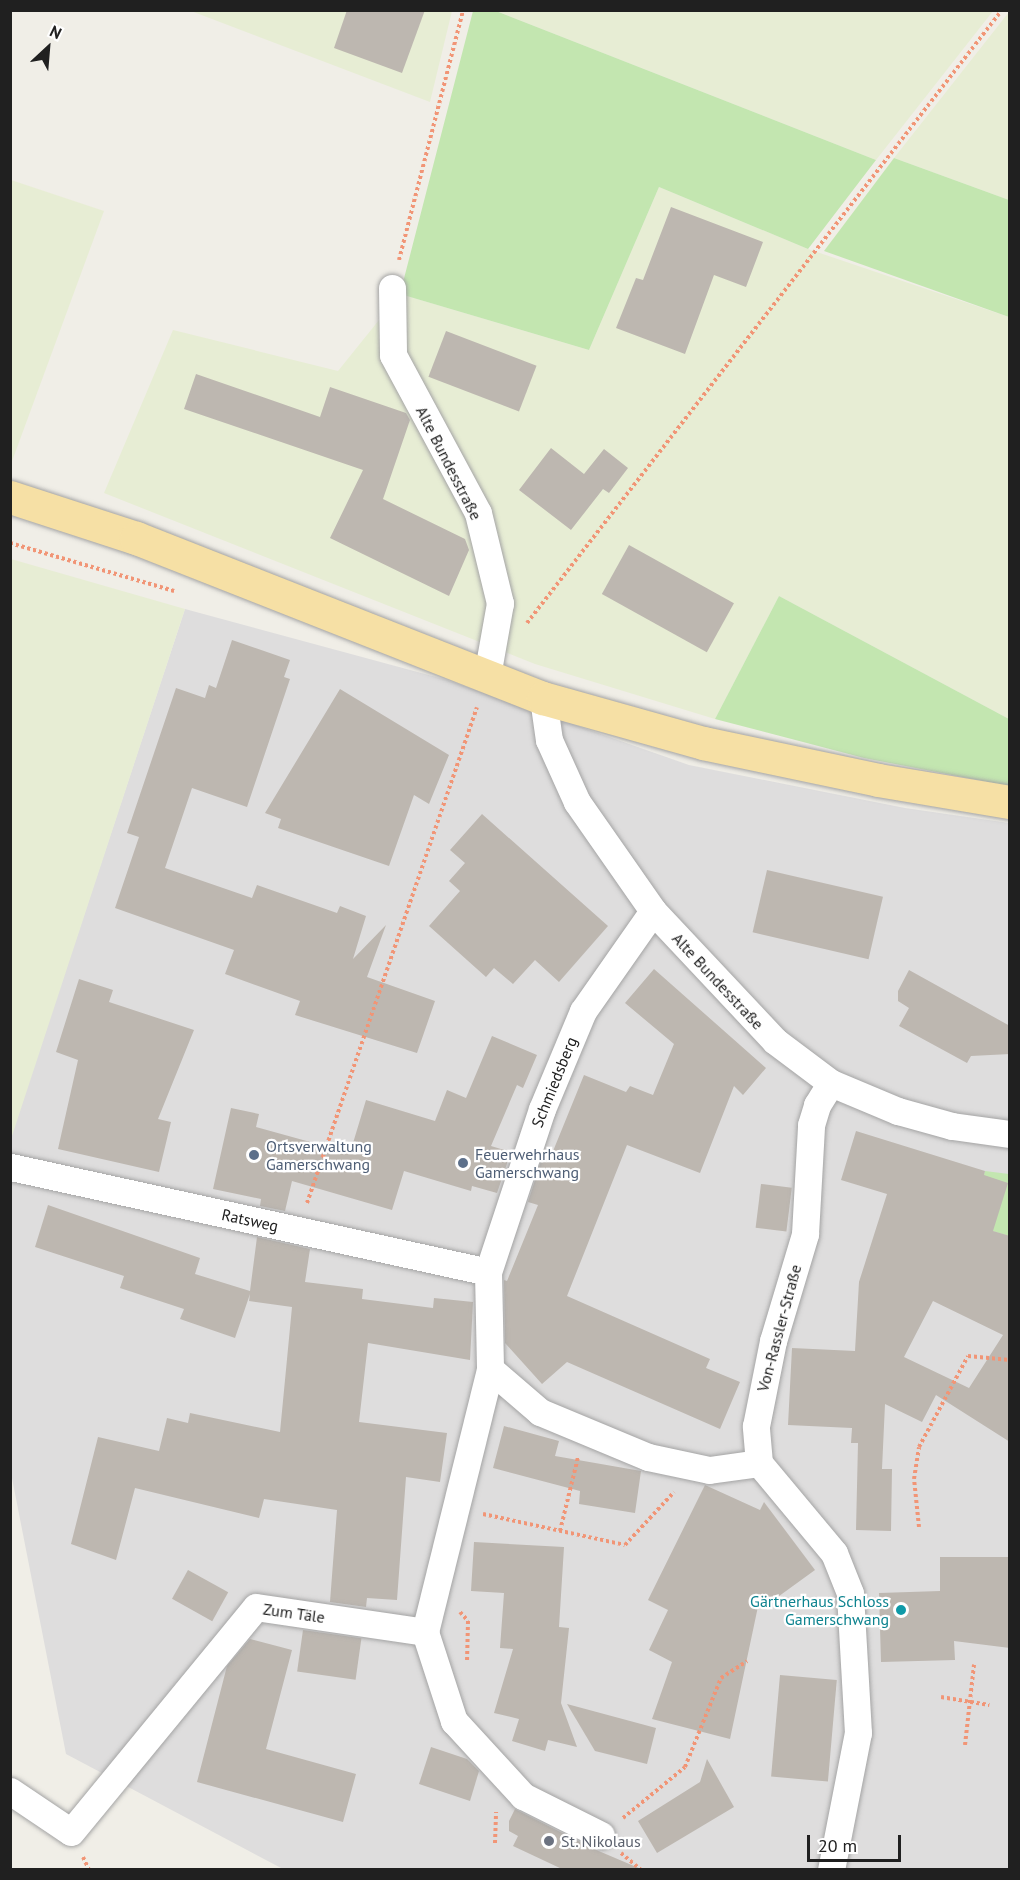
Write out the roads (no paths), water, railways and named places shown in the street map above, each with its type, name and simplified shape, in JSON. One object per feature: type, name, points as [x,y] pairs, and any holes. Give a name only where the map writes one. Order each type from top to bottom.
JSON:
[{"type":"main road","points":[[10,497],[136,537],[543,698],[703,743],[878,780],[1010,802]]},
{"type":"street","name":"Alte Bundesstraße","points":[[392,288],[393,355],[478,513],[500,603],[487,676]]},
{"type":"street","name":"Alte Bundesstraße","points":[[543,698],[549,740],[577,802],[653,911],[775,1041],[831,1083],[898,1111],[952,1126],[1010,1134]]},
{"type":"street","name":"Schmiedsberg","points":[[490,1369],[488,1272],[542,1109],[583,1011],[653,911]]},
{"type":"street","name":"Von-Rassler-Straße","points":[[759,1463],[756,1426],[764,1381],[805,1234],[811,1125],[817,1105],[831,1083]]},
{"type":"street","name":"Ratsweg","points":[[11,1167],[488,1272]]},
{"type":"street","points":[[601,1835],[523,1796],[454,1721],[425,1632],[490,1369],[540,1412],[648,1457],[697,1467],[736,1469],[759,1463],[834,1553],[850,1593],[858,1733],[831,1869]]},
{"type":"street","name":"Zum Täle","points":[[10,1791],[71,1832],[256,1607],[425,1632]]},
{"type":"place","name":"Ortsverwaltung Gamerschwang","points":[[254,1155]]},
{"type":"place","name":"Feuerwehrhaus Gamerschwang","points":[[463,1163]]},
{"type":"place","name":"Gärtnerhaus Schloss Gamerschwang","points":[[901,1610]]},
{"type":"place","name":"St. Nikolaus","points":[[549,1841]]}]
